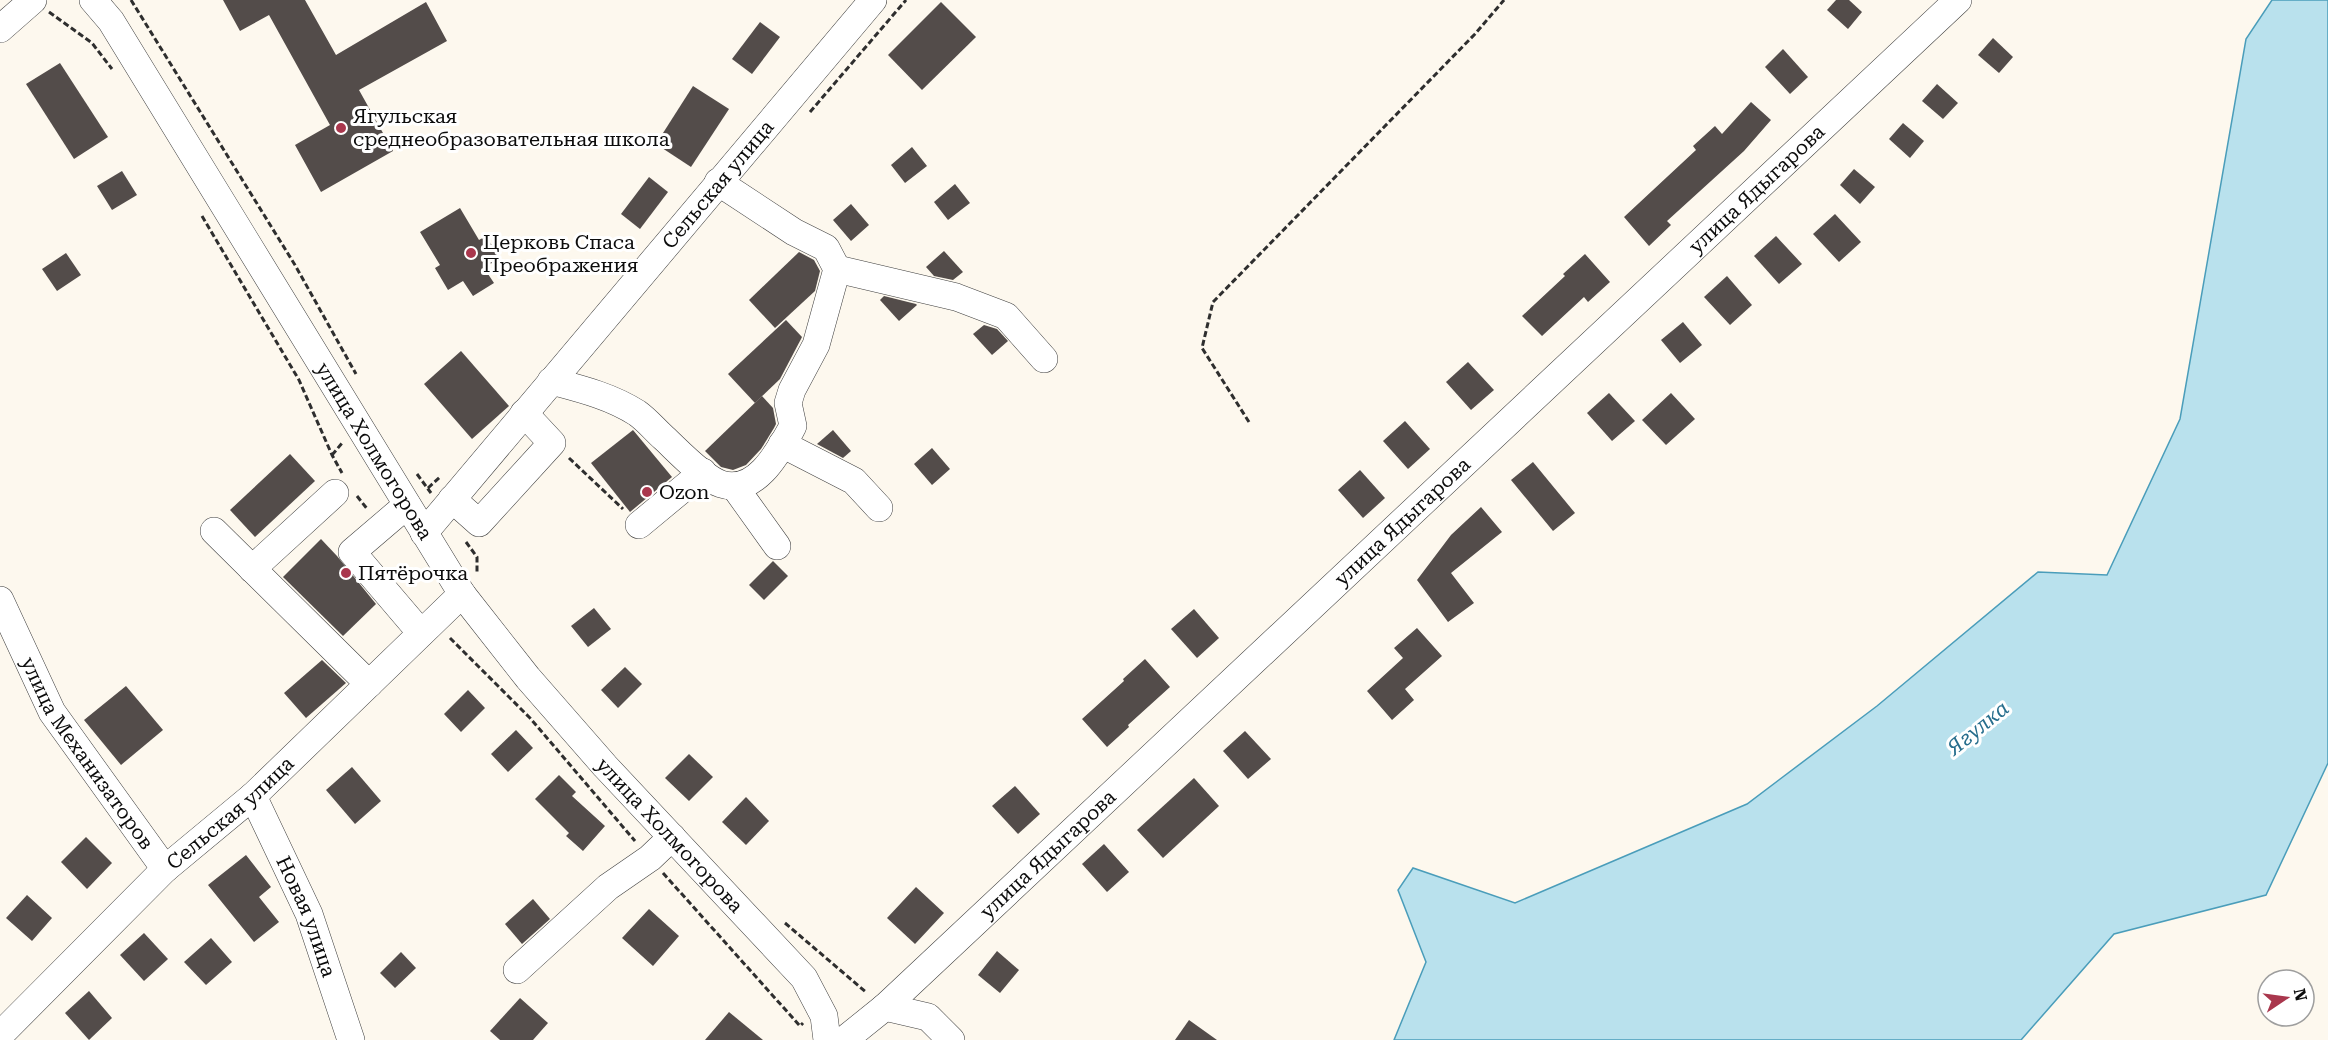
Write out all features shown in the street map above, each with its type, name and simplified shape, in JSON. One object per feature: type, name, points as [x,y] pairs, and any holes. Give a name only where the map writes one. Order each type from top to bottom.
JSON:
[{"type":"street","name":"улица Холмогорова","points":[[93,0],[111,21],[462,594],[536,686],[605,766],[804,978],[824,1016],[827,1040]]},
{"type":"street","name":"Сельская улица","points":[[424,533],[873,0]]},
{"type":"street","name":"улица Ядыгарова","points":[[844,1040],[885,1007],[1958,0]]},
{"type":"street","points":[[0,29],[38,3]]},
{"type":"street","points":[[552,381],[603,395],[638,414],[703,472],[720,484],[734,486],[751,482],[761,474],[793,426],[788,403],[792,390],[816,345],[837,269],[826,248],[794,232],[718,182]]},
{"type":"street","points":[[837,269],[956,297],[1006,316],[1044,358]]},
{"type":"street","points":[[452,499],[479,523],[552,443],[524,413]]},
{"type":"street","points":[[782,444],[854,481],[879,508]]},
{"type":"street","points":[[639,525],[703,472]]},
{"type":"street","points":[[734,486],[777,546]]},
{"type":"street","points":[[252,568],[344,487]]},
{"type":"street","points":[[407,505],[352,552],[427,628]]},
{"type":"street","points":[[214,531],[369,684]]},
{"type":"street","name":"Сельская улица","points":[[0,1035],[165,869],[253,796],[462,594]]},
{"type":"street","name":"улица Механизаторов","points":[[0,600],[52,712],[165,869]]},
{"type":"street","name":"Новая улица","points":[[253,796],[309,914],[351,1040]]},
{"type":"street","points":[[517,970],[608,887],[650,858],[672,837]]},
{"type":"street","points":[[885,1007],[928,1017],[951,1040]]},
{"type":"path","points":[[1249,422],[1202,348],[1213,302],[1459,50],[1504,0]]},
{"type":"path","points":[[38,3],[92,43],[112,69]]},
{"type":"path","points":[[201,214],[299,380],[344,487],[381,527]]},
{"type":"path","points":[[552,443],[639,525]]},
{"type":"path","points":[[427,628],[530,718],[650,858],[800,1026],[805,1021]]},
{"type":"water","name":"Ягулка","points":[[2272,0],[2328,0],[2328,763],[2266,895],[2114,934],[2021,1040],[1394,1040],[1426,962],[1398,890],[1413,868],[1515,903],[1747,804],[1877,706],[2038,572],[2107,575],[2180,419],[2246,39]]},
{"type":"building","points":[[223,0],[305,0],[336,55],[426,2],[447,41],[359,90],[393,151],[321,192],[295,145],[330,125],[269,15],[240,31]]},
{"type":"building","points":[[1836,0],[1849,0],[1862,12],[1848,29],[1827,10]]},
{"type":"building","points":[[941,2],[976,37],[922,90],[888,55]]},
{"type":"building","points":[[760,22],[780,37],[752,74],[732,59]]},
{"type":"building","points":[[1993,38],[2013,57],[1999,73],[1978,55]]},
{"type":"building","points":[[1783,49],[1808,77],[1790,94],[1765,67]]},
{"type":"building","points":[[60,63],[108,137],[74,159],[26,84]]},
{"type":"building","points":[[1937,84],[1958,103],[1943,119],[1922,101]]},
{"type":"building","points":[[693,86],[729,109],[691,167],[656,144]]},
{"type":"building","points":[[1751,102],[1771,120],[1744,151],[1667,221],[1671,225],[1649,246],[1624,217],[1696,150],[1693,146],[1715,126],[1722,134]]},
{"type":"building","points":[[1903,123],[1924,141],[1910,158],[1889,139]]},
{"type":"building","points":[[912,147],[927,166],[905,183],[891,165]]},
{"type":"building","points":[[1854,169],[1875,187],[1860,204],[1840,185]]},
{"type":"building","points":[[122,171],[137,195],[112,210],[97,186]]},
{"type":"building","points":[[649,177],[668,192],[640,229],[621,214]]},
{"type":"building","points":[[955,184],[970,203],[948,220],[934,202]]},
{"type":"building","points":[[851,204],[869,225],[851,241],[833,220]]},
{"type":"building","name":"Церковь Спаса Преображения","points":[[460,208],[479,240],[486,236],[500,258],[484,268],[494,283],[473,296],[463,281],[448,290],[435,268],[440,265],[420,232]]},
{"type":"building","points":[[1835,214],[1861,242],[1839,262],[1813,234]]},
{"type":"building","points":[[1776,236],[1802,264],[1779,284],[1754,256]]},
{"type":"building","points":[[944,251],[963,272],[953,280],[934,276],[926,267]]},
{"type":"building","points":[[799,252],[814,260],[820,271],[815,291],[775,328],[749,300]]},
{"type":"building","points":[[66,253],[81,275],[57,291],[42,269]]},
{"type":"building","points":[[1585,254],[1610,282],[1588,302],[1584,297],[1542,336],[1522,316]]},
{"type":"building","points":[[1727,276],[1752,305],[1730,325],[1704,297]]},
{"type":"building","points":[[884,296],[917,305],[899,321],[880,300]]},
{"type":"building","points":[[786,320],[802,337],[780,379],[755,403],[728,374]]},
{"type":"building","points":[[1683,322],[1702,345],[1680,363],[1661,340]]},
{"type":"building","points":[[984,325],[997,329],[1008,341],[992,355],[973,334]]},
{"type":"building","points":[[461,351],[509,406],[472,439],[424,384]]},
{"type":"building","points":[[1468,362],[1494,390],[1471,410],[1446,382]]},
{"type":"building","points":[[1609,393],[1635,421],[1612,441],[1587,413]]},
{"type":"building","points":[[1671,393],[1695,419],[1666,445],[1642,420]]},
{"type":"building","points":[[762,396],[773,408],[776,424],[774,428],[761,449],[746,465],[733,470],[721,467],[705,451]]},
{"type":"building","points":[[1405,421],[1430,449],[1408,469],[1383,441]]},
{"type":"building","points":[[633,430],[672,477],[630,512],[591,463]]},
{"type":"building","points":[[833,430],[851,451],[843,458],[817,444]]},
{"type":"building","points":[[932,448],[950,469],[932,485],[914,464]]},
{"type":"building","points":[[290,454],[315,481],[255,537],[230,510]]},
{"type":"building","points":[[1533,462],[1575,513],[1553,531],[1511,480]]},
{"type":"building","points":[[1360,470],[1385,498],[1363,518],[1338,490]]},
{"type":"building","points":[[1481,507],[1502,532],[1451,573],[1474,603],[1448,622],[1417,580],[1451,535]]},
{"type":"building","points":[[321,539],[376,604],[343,636],[283,577]]},
{"type":"building","points":[[773,561],[788,576],[764,600],[749,585]]},
{"type":"building","points":[[594,608],[611,629],[588,647],[571,626]]},
{"type":"building","points":[[1194,609],[1219,638],[1197,658],[1171,629]]},
{"type":"building","points":[[1417,628],[1442,656],[1405,689],[1414,700],[1392,720],[1367,691],[1403,658],[1394,648]]},
{"type":"building","points":[[1145,659],[1170,687],[1107,747],[1082,719]]},
{"type":"building","points":[[322,660],[346,683],[306,718],[284,693]]},
{"type":"building","points":[[625,667],[642,684],[618,708],[601,690]]},
{"type":"building","points":[[126,686],[163,730],[121,765],[84,720]]},
{"type":"building","points":[[468,690],[485,708],[461,732],[444,714]]},
{"type":"building","points":[[516,730],[533,748],[508,772],[491,754]]},
{"type":"building","points":[[1245,731],[1271,759],[1248,779],[1223,751]]},
{"type":"building","points":[[689,754],[713,777],[689,801],[665,778]]},
{"type":"building","points":[[352,767],[381,801],[355,824],[326,790]]},
{"type":"building","points":[[559,775],[576,792],[572,796],[605,826],[583,851],[566,836],[569,833],[535,799]]},
{"type":"building","points":[[1194,778],[1219,806],[1163,858],[1137,830]]},
{"type":"building","points":[[1015,786],[1040,814],[1018,834],[992,806]]},
{"type":"building","points":[[746,797],[769,821],[746,845],[722,822]]},
{"type":"building","points":[[86,837],[112,863],[87,889],[61,862]]},
{"type":"building","points":[[1104,844],[1129,872],[1107,892],[1082,864]]},
{"type":"building","points":[[246,855],[271,887],[259,897],[279,922],[254,942],[208,885]]},
{"type":"building","points":[[916,887],[944,913],[915,944],[887,918]]},
{"type":"building","points":[[27,895],[52,918],[32,941],[6,918]]},
{"type":"building","points":[[533,899],[550,919],[522,944],[505,924]]},
{"type":"building","points":[[649,909],[679,936],[653,966],[622,938]]},
{"type":"building","points":[[144,933],[168,959],[144,981],[120,955]]},
{"type":"building","points":[[211,938],[232,962],[206,985],[184,962]]},
{"type":"building","points":[[997,951],[1019,970],[1000,993],[978,975]]},
{"type":"building","points":[[401,952],[416,968],[395,988],[380,973]]},
{"type":"building","points":[[89,991],[112,1018],[89,1040],[65,1013]]},
{"type":"building","points":[[520,998],[548,1023],[533,1040],[500,1040],[490,1031]]},
{"type":"building","points":[[729,1012],[763,1040],[705,1040]]},
{"type":"building","points":[[1189,1020],[1217,1040],[1175,1040]]},
{"type":"place","name":"Ягульская среднеобразовательная школа","points":[[341,128]]},
{"type":"place","name":"Церковь Спаса Преображения","points":[[471,253]]},
{"type":"place","name":"Ozon","points":[[647,492]]},
{"type":"place","name":"Пятёрочка","points":[[346,573]]}]
